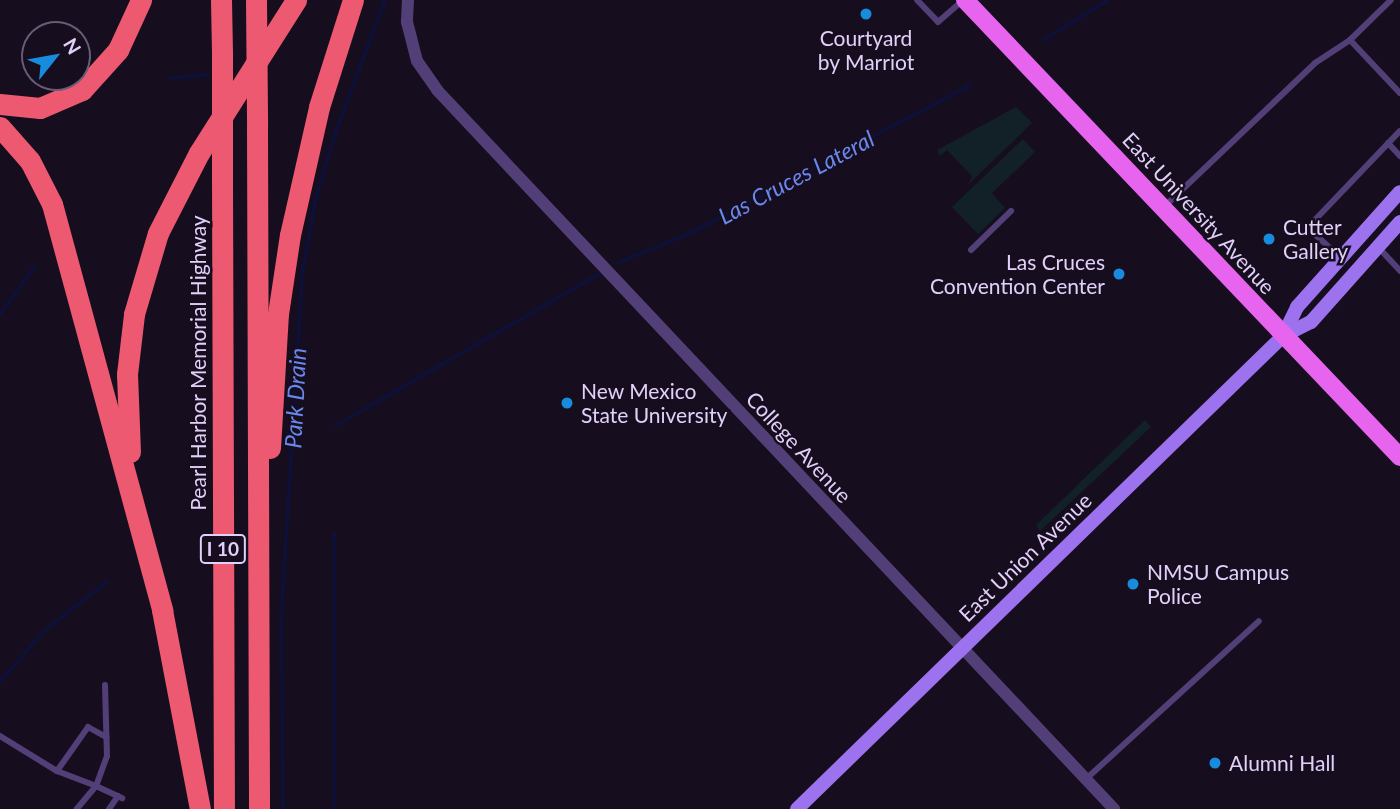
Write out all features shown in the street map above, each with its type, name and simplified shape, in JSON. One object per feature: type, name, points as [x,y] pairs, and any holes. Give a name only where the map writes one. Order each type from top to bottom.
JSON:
[{"type":"highway","points":[[0,104],[40,108],[82,90],[118,50],[141,0]]},
{"type":"highway","name":"Pearl Harbor Memorial Highway","points":[[221,0],[224,809]]},
{"type":"highway","name":"I 10","points":[[256,0],[259,809]]},
{"type":"highway","points":[[200,809],[126,409],[140,288],[183,179],[296,0]]},
{"type":"highway","points":[[257,649],[282,282],[304,167],[353,0]]},
{"type":"highway","points":[[0,127],[30,161],[52,204],[157,588]]},
{"type":"main road","name":"East University Avenue","points":[[964,0],[1400,457]]},
{"type":"street","name":"College Avenue","points":[[408,0],[407,22],[417,61],[437,90],[1114,809]]},
{"type":"street","points":[[1283,336],[1297,307],[1400,192]]},
{"type":"street","points":[[1283,336],[1311,322],[1400,222]]},
{"type":"street","name":"East Union Avenue","points":[[797,809],[1283,336]]},
{"type":"lane","points":[[918,0],[938,22],[964,0]]},
{"type":"lane","points":[[1163,208],[1315,63],[1350,40],[1391,0]]},
{"type":"lane","points":[[1350,40],[1400,93]]},
{"type":"lane","points":[[1341,258],[1312,232],[1312,223],[1400,131]]},
{"type":"lane","points":[[1388,143],[1400,156]]},
{"type":"lane","points":[[971,250],[1011,211]]},
{"type":"lane","points":[[1378,247],[1400,271]]},
{"type":"lane","points":[[1086,779],[1259,621]]},
{"type":"lane","points":[[77,809],[96,786],[107,756],[105,685]]},
{"type":"lane","points":[[57,771],[88,727],[106,737]]},
{"type":"lane","points":[[0,736],[57,771],[120,797],[108,809]]},
{"type":"shaded area","points":[[1016,107],[1032,123],[968,185],[972,176],[947,150],[940,156],[937,150]]},
{"type":"shaded area","points":[[1023,139],[1035,152],[992,193],[1005,208],[978,234],[952,207]]},
{"type":"shaded area","points":[[1145,420],[1151,427],[1040,531],[1036,525]]},
{"type":"waterway","name":"Park Drain","points":[[283,809],[281,621],[302,274],[316,198],[335,134],[385,0]]},
{"type":"waterway","name":"Las Cruces Lateral","points":[[1044,40],[1108,0]]},
{"type":"waterway","points":[[171,78],[207,75]]},
{"type":"waterway","name":"Las Cruces Lateral","points":[[618,263],[693,232],[971,85]]},
{"type":"waterway","name":"Park Drain","points":[[0,315],[34,267]]},
{"type":"waterway","name":"Las Cruces Lateral","points":[[335,426],[599,274]]},
{"type":"waterway","points":[[334,534],[334,809]]},
{"type":"waterway","name":"Las Cruces Lateral","points":[[0,682],[44,631],[107,582]]},
{"type":"place","name":"Courtyard by Marriot","points":[[866,14]]},
{"type":"place","name":"Cutter Gallery","points":[[1269,239]]},
{"type":"place","name":"Las Cruces Convention Center","points":[[1119,274]]},
{"type":"place","name":"New Mexico State University","points":[[567,403]]},
{"type":"place","name":"NMSU Campus Police","points":[[1133,584]]},
{"type":"place","name":"Alumni Hall","points":[[1215,763]]}]
